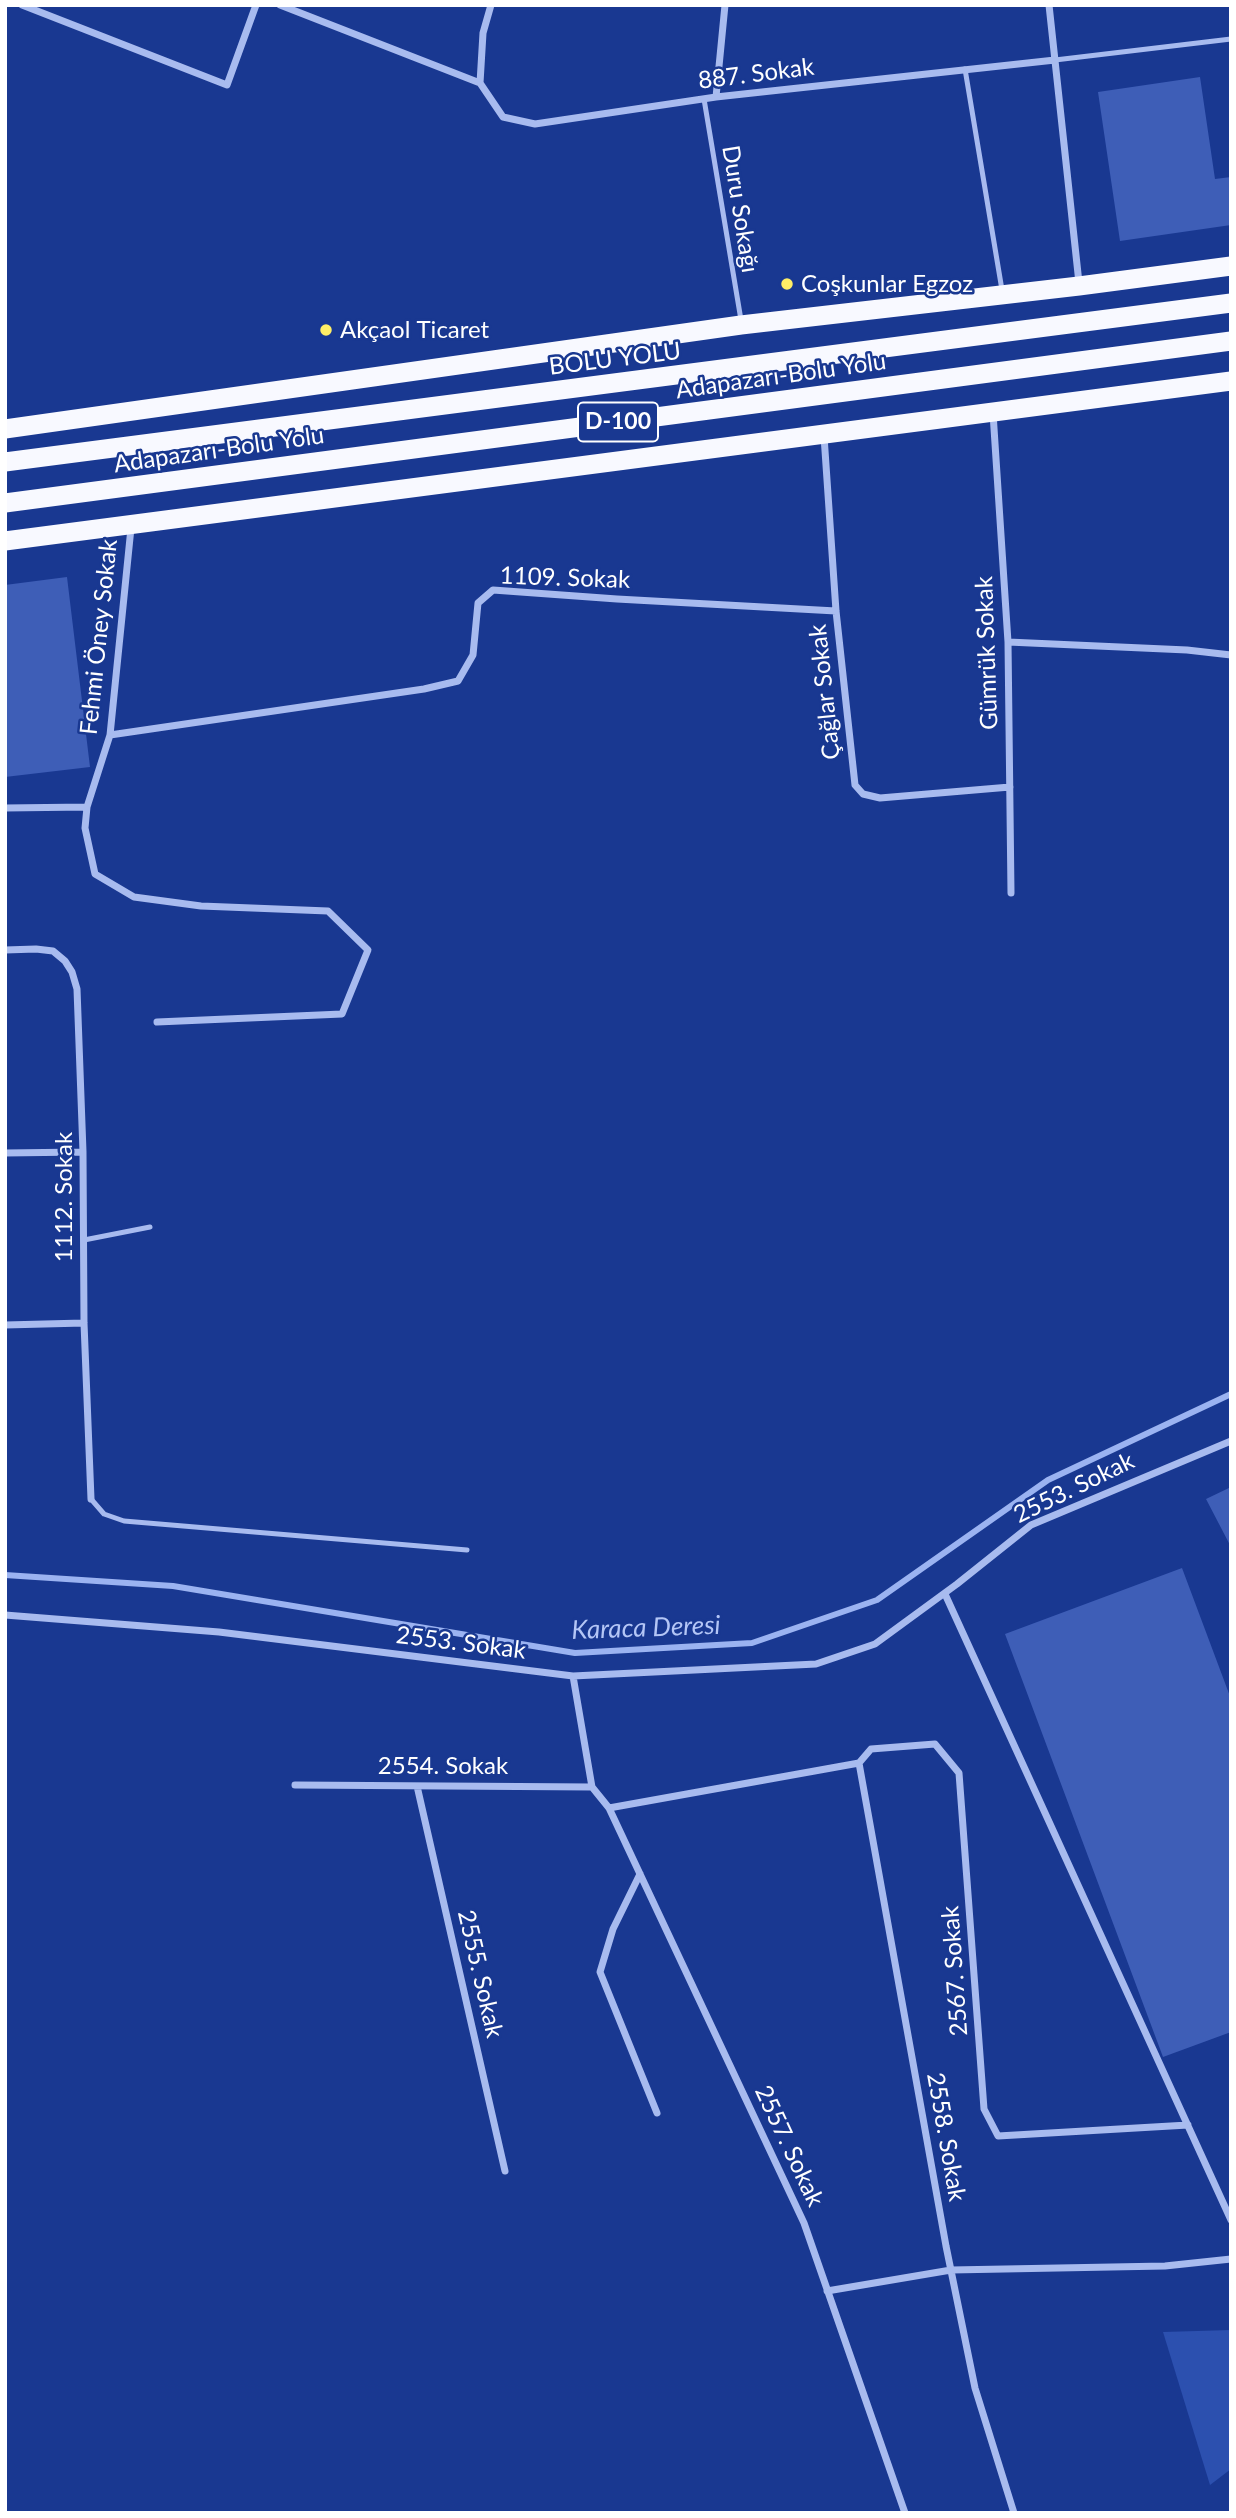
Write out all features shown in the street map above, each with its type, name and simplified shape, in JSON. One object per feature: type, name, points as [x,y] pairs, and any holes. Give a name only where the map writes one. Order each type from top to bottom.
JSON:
[{"type":"highway","points":[[5,429],[741,325],[1231,266]]},
{"type":"highway","name":"BOLU YOLU","points":[[5,462],[1231,303]]},
{"type":"highway","name":"Adapazarı-Bolu Yolu","points":[[5,503],[1231,341]]},
{"type":"highway","points":[[5,541],[1231,381]]},
{"type":"street","points":[[22,5],[227,85],[256,5]]},
{"type":"street","points":[[280,5],[480,83],[483,33],[491,5]]},
{"type":"street","points":[[716,97],[725,5]]},
{"type":"street","points":[[1049,5],[1079,286]]},
{"type":"street","name":"887. Sokak","points":[[480,83],[503,117],[535,124],[716,97],[1055,60]]},
{"type":"street","name":"Gümrük Sokak","points":[[993,412],[1008,642],[1011,893]]},
{"type":"street","name":"Çağlar Sokak","points":[[824,436],[836,611],[853,779],[859,790],[871,797],[880,798],[1010,787]]},
{"type":"street","name":"Fehmi Öney Sokak","points":[[131,526],[110,735],[87,807],[85,828],[95,874],[134,897],[201,906],[328,911],[368,950],[342,1014],[157,1022]]},
{"type":"street","name":"1109. Sokak","points":[[110,735],[425,689],[458,681],[473,654],[478,603],[493,590],[836,611]]},
{"type":"street","points":[[1008,642],[1231,654]]},
{"type":"street","points":[[5,808],[87,807]]},
{"type":"street","name":"1112. Sokak","points":[[5,950],[53,951],[65,961],[72,972],[77,989],[83,1152],[83,1323],[91,1499]]},
{"type":"street","points":[[5,1153],[83,1152]]},
{"type":"street","points":[[5,1325],[83,1323]]},
{"type":"street","name":"2553. Sokak","points":[[5,1615],[219,1632],[573,1676],[816,1664],[875,1644],[945,1594],[1031,1525],[1231,1441]]},
{"type":"street","points":[[945,1594],[1231,2220]]},
{"type":"street","points":[[573,1676],[592,1787],[609,1808],[859,1763]]},
{"type":"street","name":"2567. Sokak","points":[[859,1763],[871,1749],[935,1744],[959,1773],[984,2109],[998,2136],[1188,2125]]},
{"type":"street","name":"2558. Sokak","points":[[859,1763],[975,2389],[1014,2513]]},
{"type":"street","name":"2554. Sokak","points":[[295,1784],[592,1787]]},
{"type":"street","name":"2555. Sokak","points":[[417,1786],[505,2171]]},
{"type":"street","name":"2557. Sokak","points":[[609,1808],[804,2223],[905,2513]]},
{"type":"street","points":[[640,1874],[612,1929],[600,1972],[657,2113]]},
{"type":"street","points":[[827,2291],[951,2270],[1165,2266],[1231,2259]]},
{"type":"lane","points":[[1055,60],[1231,39]]},
{"type":"lane","points":[[965,69],[1003,294]]},
{"type":"lane","name":"Duru Sokağı","points":[[704,99],[741,325]]},
{"type":"lane","points":[[83,1240],[150,1227]]},
{"type":"lane","points":[[91,1499],[104,1514],[124,1521],[467,1550]]},
{"type":"shaded area","points":[[1231,2330],[1231,2469],[1210,2485],[1163,2332]]},
{"type":"building","points":[[1200,77],[1215,179],[1231,177],[1231,225],[1120,241],[1098,92]]},
{"type":"building","points":[[67,577],[90,767],[5,777],[5,585]]},
{"type":"building","points":[[1231,1487],[1231,1547],[1206,1499]]},
{"type":"building","points":[[1182,1568],[1231,1699],[1231,2032],[1163,2057],[1005,1634]]},
{"type":"waterway","name":"Karaca Deresi","points":[[5,1575],[173,1586],[575,1653],[752,1643],[877,1600],[1048,1480],[1231,1394]]},
{"type":"place","name":"Coşkunlar Egzoz","points":[[787,284]]},
{"type":"place","name":"Akçaol Ticaret","points":[[326,330]]}]
